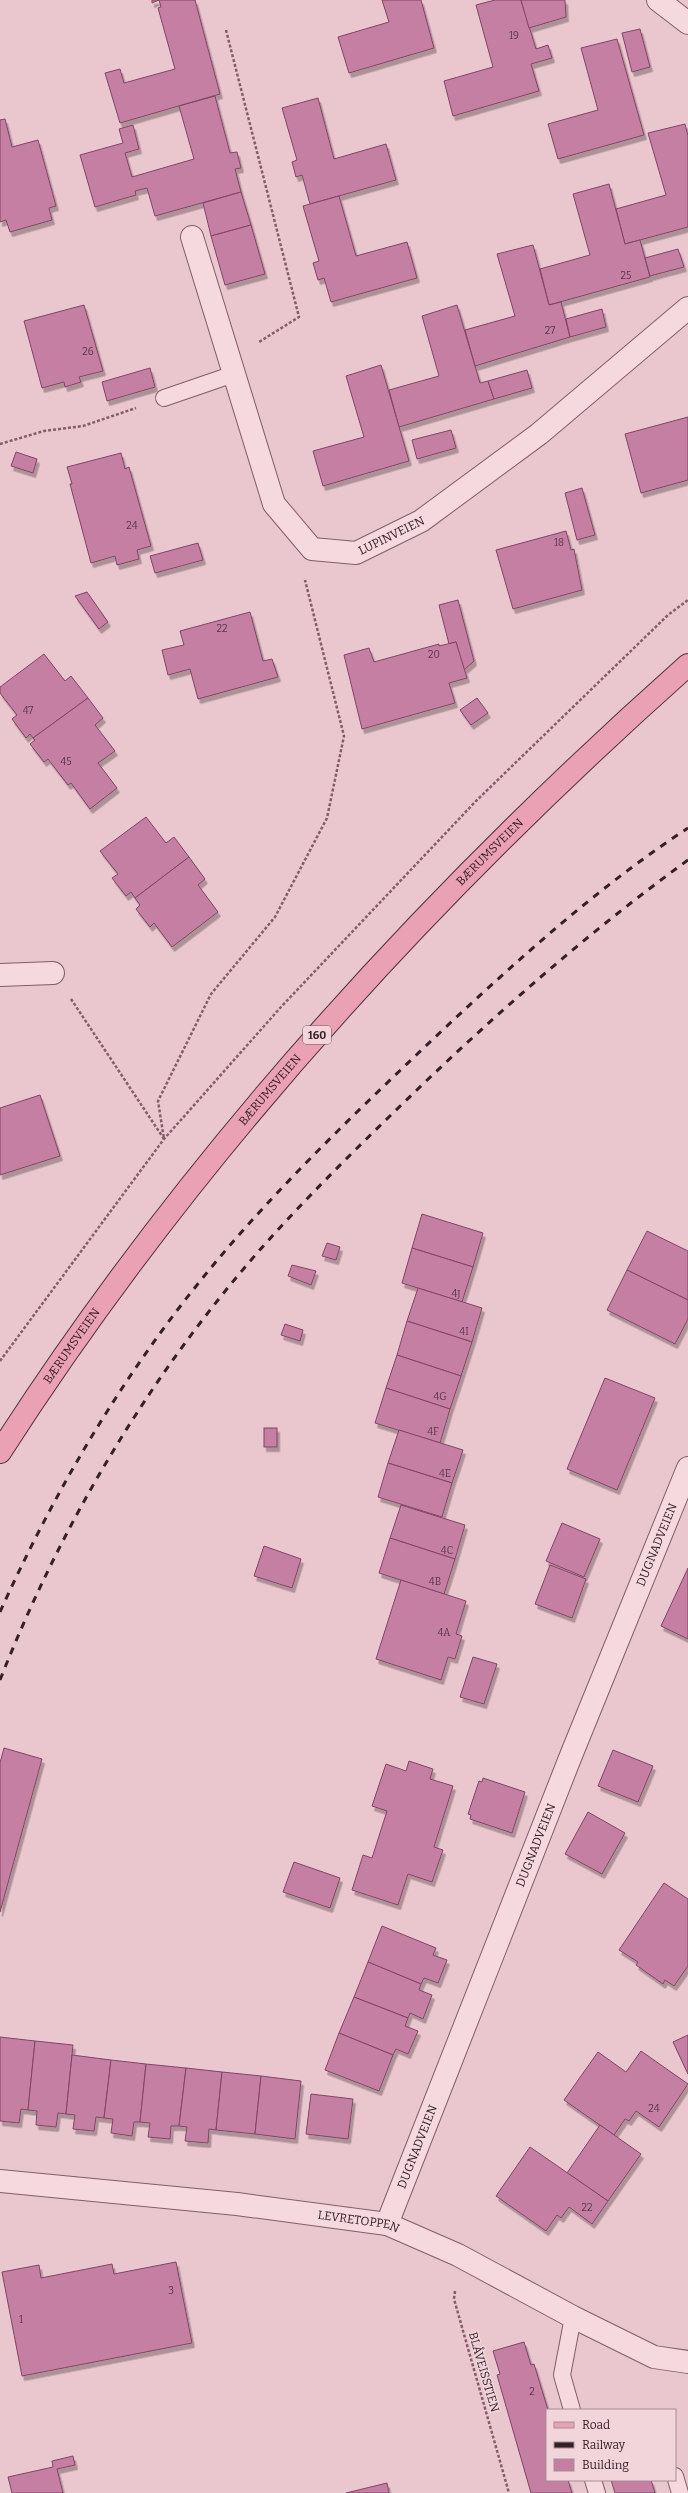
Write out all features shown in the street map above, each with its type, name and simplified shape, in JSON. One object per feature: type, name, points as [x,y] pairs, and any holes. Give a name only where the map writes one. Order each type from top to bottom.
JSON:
[{"type":"main road","name":"BÆRUMSVEIEN","points":[[0,1452],[90,1320],[169,1216],[244,1120],[329,1021],[411,931],[512,828],[609,735],[688,665]]},
{"type":"street","points":[[658,0],[688,23]]},
{"type":"street","points":[[192,237],[274,504],[312,549]]},
{"type":"street","name":"LUPINVEIEN","points":[[312,549],[356,553],[421,521],[539,434],[688,308]]},
{"type":"street","points":[[0,975],[53,973]]},
{"type":"street","name":"DUGNADVEIEN","points":[[387,2224],[570,1758],[688,1468]]},
{"type":"street","name":"LEVRETOPPEN","points":[[0,2182],[237,2204],[387,2224],[458,2255],[574,2317],[654,2357],[688,2362]]},
{"type":"lane","points":[[164,398],[232,367]]},
{"type":"lane","points":[[572,2409],[562,2375],[574,2317]]},
{"type":"lane","points":[[676,2479],[680,2493]]},
{"type":"lane","points":[[593,2481],[597,2493]]},
{"type":"path","points":[[226,30],[299,317],[232,367]]},
{"type":"path","points":[[0,444],[44,431],[84,426],[164,398]]},
{"type":"path","points":[[164,1139],[158,1101],[211,994],[275,917],[327,818],[344,736],[304,574],[312,549]]},
{"type":"path","points":[[0,1361],[164,1139],[281,1007],[476,801],[663,620],[688,600]]},
{"type":"path","points":[[53,973],[164,1139]]},
{"type":"path","name":"BLÅVEISSTIEN","points":[[458,2255],[454,2299],[509,2493]]},
{"type":"building","points":[[152,0],[159,0],[152,3]]},
{"type":"building","points":[[159,0],[195,0],[220,94],[120,123],[105,73],[120,69],[124,83],[175,69],[158,8],[161,7]]},
{"type":"building","points":[[382,0],[421,0],[434,48],[349,73],[338,37],[389,22]]},
{"type":"building","points":[[495,0],[521,0],[536,49],[548,45],[552,58],[531,64],[539,91],[453,116],[444,81],[493,67],[476,5]]},
{"type":"building","points":[[521,0],[565,0],[566,17],[529,28]]},
{"type":"building","points":[[640,29],[650,67],[632,72],[622,33]]},
{"type":"building","points":[[617,39],[644,135],[558,159],[548,124],[598,110],[581,48]]},
{"type":"building","points":[[215,96],[230,153],[237,152],[241,168],[235,169],[241,192],[155,216],[147,188],[135,191],[136,195],[95,207],[80,155],[123,143],[119,129],[133,125],[139,149],[125,153],[132,177],[194,159],[179,106]]},
{"type":"building","points":[[318,98],[334,159],[386,144],[396,180],[310,204],[302,175],[296,177],[292,162],[297,160],[282,108]]},
{"type":"building","points":[[5,119],[12,147],[38,140],[56,206],[49,208],[52,220],[10,232],[6,220],[0,222],[0,120]]},
{"type":"building","points":[[685,124],[688,136],[688,227],[625,244],[616,209],[666,195],[648,133]]},
{"type":"building","points":[[609,184],[625,244],[640,240],[650,277],[549,305],[540,269],[590,255],[573,194]]},
{"type":"building","points":[[241,192],[251,225],[211,236],[203,203]]},
{"type":"building","points":[[339,196],[356,256],[407,242],[417,278],[331,302],[324,278],[318,280],[313,263],[319,261],[303,206]]},
{"type":"building","points":[[251,225],[265,274],[225,285],[211,236]]},
{"type":"building","points":[[533,245],[549,305],[561,302],[570,337],[475,366],[465,330],[515,316],[497,254]]},
{"type":"building","points":[[678,249],[684,267],[650,276],[645,258]]},
{"type":"building","points":[[84,305],[103,371],[79,377],[81,382],[65,387],[64,382],[42,388],[24,321]]},
{"type":"building","points":[[457,305],[480,383],[488,381],[494,399],[399,427],[389,390],[439,376],[422,316]]},
{"type":"building","points":[[602,309],[606,327],[570,337],[566,319]]},
{"type":"building","points":[[381,365],[409,461],[323,486],[313,451],[364,437],[346,376]]},
{"type":"building","points":[[150,368],[155,387],[107,401],[102,382]]},
{"type":"building","points":[[527,370],[532,388],[494,399],[488,381]]},
{"type":"building","points":[[688,417],[688,480],[641,493],[625,434]]},
{"type":"building","points":[[451,430],[456,448],[417,459],[412,440]]},
{"type":"building","points":[[16,452],[37,459],[33,473],[11,466]]},
{"type":"building","points":[[121,453],[125,469],[129,467],[151,546],[137,550],[139,559],[117,565],[115,556],[91,563],[70,484],[72,484],[67,467]]},
{"type":"building","points":[[582,488],[595,535],[577,540],[565,493]]},
{"type":"building","points":[[566,531],[571,550],[574,549],[582,590],[513,609],[496,550]]},
{"type":"building","points":[[198,543],[203,560],[155,573],[150,556]]},
{"type":"building","points":[[87,592],[108,622],[99,629],[75,596]]},
{"type":"building","points":[[458,600],[474,661],[464,670],[456,642],[449,644],[439,605]]},
{"type":"building","points":[[250,612],[263,661],[272,659],[278,677],[198,699],[190,669],[168,675],[162,650],[184,645],[180,631]]},
{"type":"building","points":[[456,642],[467,678],[449,683],[455,703],[362,729],[344,655],[369,648],[374,662],[439,644],[439,646]]},
{"type":"building","points":[[44,654],[65,681],[71,676],[88,698],[33,738],[30,734],[26,738],[12,719],[17,715],[0,693],[0,687]]},
{"type":"building","points":[[88,698],[103,718],[95,725],[115,751],[98,763],[117,788],[90,809],[71,783],[68,785],[48,759],[44,762],[30,744],[35,740],[33,738]]},
{"type":"building","points":[[477,698],[488,713],[471,725],[460,710]]},
{"type":"building","points":[[146,817],[166,843],[174,837],[189,857],[135,898],[131,892],[126,896],[112,878],[118,874],[100,851]]},
{"type":"building","points":[[189,857],[205,879],[198,885],[218,912],[172,947],[154,923],[150,927],[136,909],[140,905],[135,898]]},
{"type":"building","points":[[40,1095],[60,1156],[0,1175],[0,1108]]},
{"type":"building","points":[[422,1214],[483,1233],[473,1267],[412,1248]]},
{"type":"building","points":[[647,1231],[688,1251],[688,1300],[627,1270]]},
{"type":"building","points":[[327,1243],[340,1247],[336,1260],[322,1256]]},
{"type":"building","points":[[412,1248],[473,1267],[462,1302],[402,1283]]},
{"type":"building","points":[[292,1265],[316,1271],[311,1285],[288,1276]]},
{"type":"building","points":[[627,1270],[688,1300],[688,1319],[675,1344],[607,1310]]},
{"type":"building","points":[[418,1288],[482,1308],[472,1342],[407,1321]]},
{"type":"building","points":[[407,1321],[472,1342],[461,1376],[397,1355]]},
{"type":"building","points":[[285,1324],[303,1330],[300,1341],[281,1335]]},
{"type":"building","points":[[397,1355],[461,1376],[450,1409],[386,1388]]},
{"type":"building","points":[[605,1378],[655,1398],[617,1490],[567,1469]]},
{"type":"building","points":[[386,1388],[450,1409],[440,1443],[375,1423]]},
{"type":"building","points":[[264,1428],[277,1428],[277,1447],[264,1447]]},
{"type":"building","points":[[399,1430],[463,1450],[452,1483],[388,1463]]},
{"type":"building","points":[[388,1463],[452,1483],[442,1517],[378,1497]]},
{"type":"building","points":[[401,1505],[465,1525],[455,1559],[390,1538]]},
{"type":"building","points":[[562,1523],[600,1539],[584,1577],[546,1561]]},
{"type":"building","points":[[390,1538],[455,1559],[444,1594],[379,1573]]},
{"type":"building","points":[[264,1546],[301,1559],[292,1588],[254,1576]]},
{"type":"building","points":[[550,1565],[586,1579],[572,1618],[535,1604]]},
{"type":"building","points":[[688,1568],[688,1639],[661,1626]]},
{"type":"building","points":[[401,1580],[466,1601],[456,1634],[462,1636],[455,1659],[448,1657],[441,1680],[376,1659]]},
{"type":"building","points":[[473,1657],[497,1664],[484,1704],[460,1697]]},
{"type":"building","points":[[4,1748],[42,1759],[0,1912],[0,1763]]},
{"type":"building","points":[[613,1750],[653,1766],[638,1802],[598,1786]]},
{"type":"building","points":[[409,1761],[433,1769],[430,1779],[453,1786],[434,1847],[443,1850],[432,1882],[408,1874],[398,1905],[352,1890],[363,1855],[372,1858],[387,1811],[372,1806],[386,1764],[406,1771]]},
{"type":"building","points":[[483,1778],[525,1792],[512,1833],[470,1819],[471,1815],[468,1814],[479,1781],[482,1782]]},
{"type":"building","points":[[588,1812],[625,1833],[602,1874],[565,1854]]},
{"type":"building","points":[[294,1862],[340,1878],[330,1908],[283,1892]]},
{"type":"building","points":[[664,1883],[688,1899],[688,1966],[674,1986],[665,1980],[663,1984],[636,1965],[638,1962],[619,1950]]},
{"type":"building","points":[[382,1926],[436,1948],[433,1955],[447,1960],[438,1983],[424,1978],[421,1984],[368,1962]]},
{"type":"building","points":[[368,1962],[421,1984],[419,1990],[432,1995],[423,2019],[410,2013],[408,2018],[354,1997]]},
{"type":"building","points":[[354,1997],[408,2018],[405,2026],[418,2031],[408,2054],[396,2049],[393,2055],[339,2033]]},
{"type":"building","points":[[339,2033],[393,2055],[379,2091],[325,2070]]},
{"type":"building","points":[[688,2035],[688,2074],[673,2042]]},
{"type":"building","points":[[0,2037],[35,2041],[28,2110],[21,2109],[19,2123],[0,2121]]},
{"type":"building","points":[[35,2041],[73,2045],[66,2114],[58,2113],[56,2127],[36,2125],[37,2111],[28,2110]]},
{"type":"building","points":[[641,2051],[688,2084],[659,2127],[636,2111],[629,2121],[625,2119],[614,2135],[564,2100],[598,2052],[626,2072]]},
{"type":"building","points":[[72,2055],[111,2060],[104,2118],[96,2117],[94,2131],[73,2129],[75,2115],[66,2114]]},
{"type":"building","points":[[111,2060],[146,2064],[140,2122],[134,2122],[132,2136],[111,2133],[113,2119],[104,2118]]},
{"type":"building","points":[[146,2064],[186,2068],[179,2126],[171,2126],[170,2139],[148,2137],[150,2123],[140,2122]]},
{"type":"building","points":[[186,2068],[222,2072],[216,2130],[209,2129],[208,2143],[185,2141],[187,2127],[179,2126]]},
{"type":"building","points":[[222,2072],[261,2076],[255,2134],[216,2130]]},
{"type":"building","points":[[261,2076],[301,2081],[295,2139],[255,2134]]},
{"type":"building","points":[[311,2094],[353,2099],[348,2139],[306,2134]]},
{"type":"building","points":[[600,2125],[641,2154],[608,2201],[567,2173]]},
{"type":"building","points":[[530,2147],[608,2201],[592,2224],[569,2207],[561,2218],[557,2215],[546,2231],[496,2196]]},
{"type":"building","points":[[176,2262],[192,2343],[22,2376],[2,2272],[39,2265],[41,2278],[112,2264],[114,2274]]},
{"type":"building","points":[[524,2342],[531,2365],[534,2364],[548,2409],[546,2409],[546,2481],[568,2481],[572,2493],[531,2493],[497,2375],[500,2374],[493,2351]]},
{"type":"building","points":[[73,2456],[75,2465],[57,2469],[63,2493],[12,2493],[8,2477],[53,2467],[52,2461]]},
{"type":"building","points":[[611,2481],[651,2481],[655,2493],[615,2493]]},
{"type":"building","points":[[387,2483],[389,2493],[346,2493]]},
{"type":"railway","points":[[0,1612],[63,1486],[111,1405],[164,1327],[248,1224],[338,1131],[431,1041],[523,956],[620,876],[688,828]]},
{"type":"railway","points":[[0,1680],[24,1622],[51,1565],[79,1510],[111,1455],[144,1402],[180,1350],[218,1300],[258,1252],[297,1209],[359,1146],[486,1025],[584,940],[688,860]]}]
